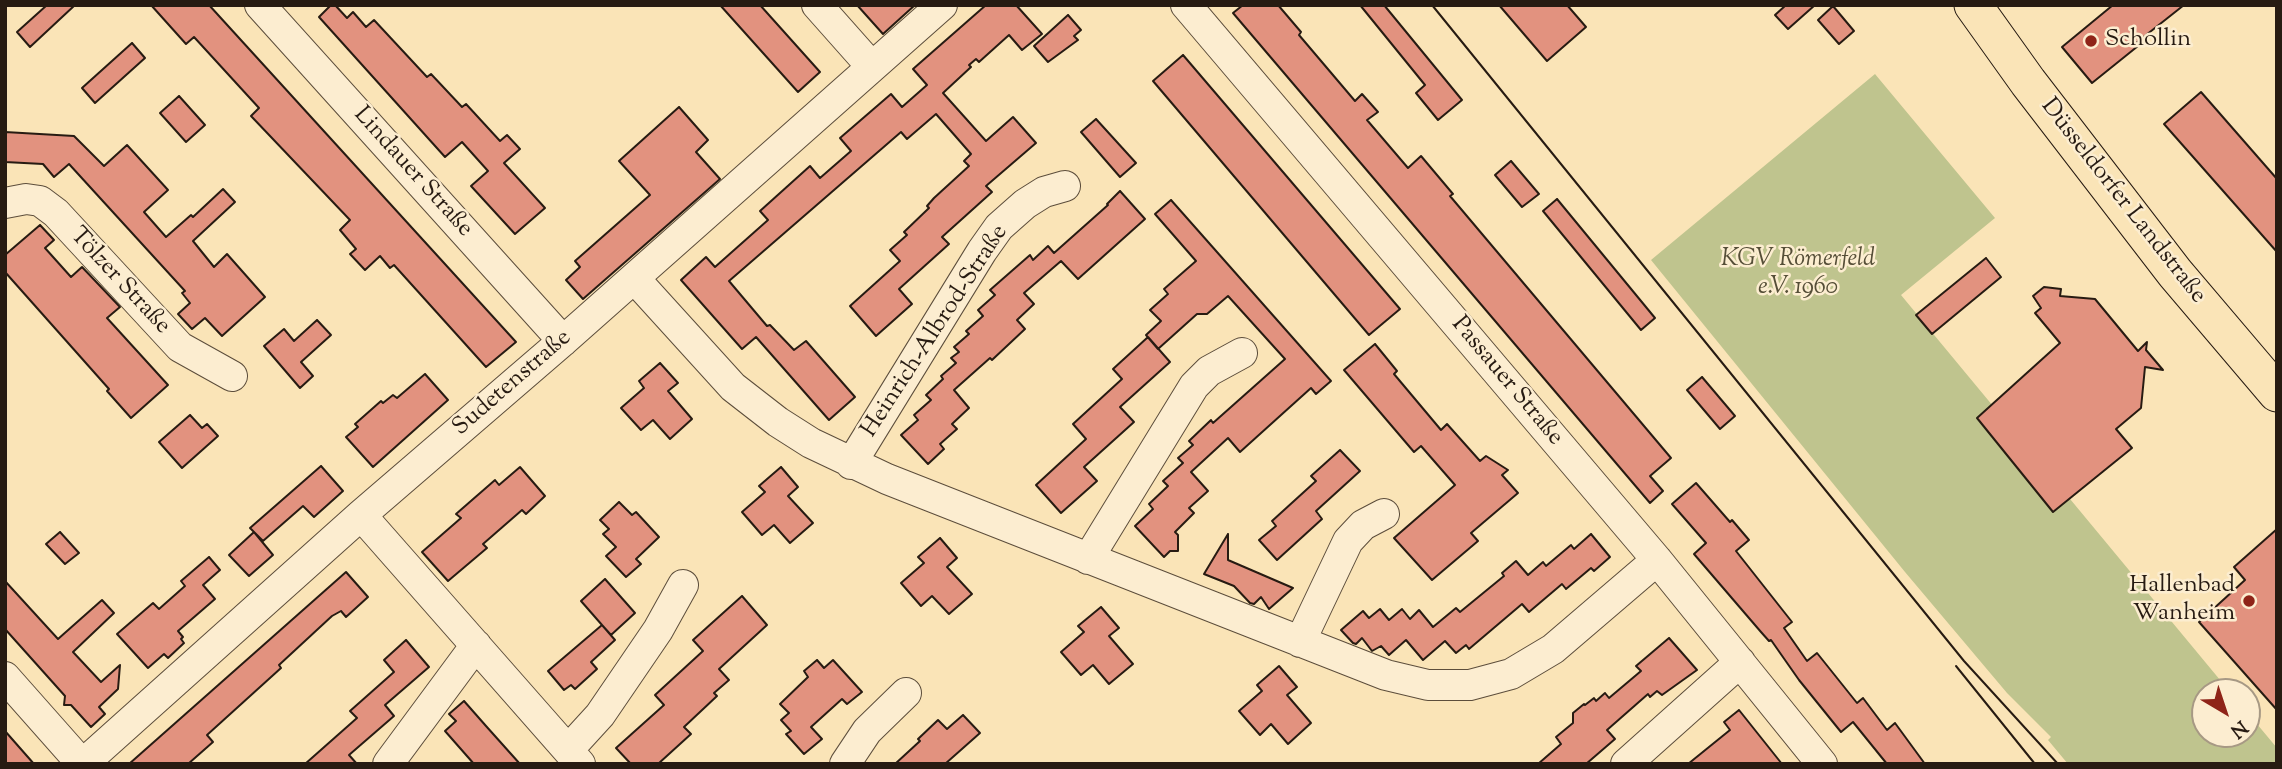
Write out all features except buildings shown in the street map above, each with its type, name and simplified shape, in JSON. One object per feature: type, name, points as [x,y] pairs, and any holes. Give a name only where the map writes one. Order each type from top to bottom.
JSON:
[{"type":"main road","name":"Düsseldorfer Landstraße","points":[[1973,5],[2043,102],[2167,263],[2277,393]]},
{"type":"street","name":"Lindauer Straße","points":[[260,5],[563,341]]},
{"type":"street","points":[[817,5],[872,67]]},
{"type":"street","name":"Sudetenstraße","points":[[82,764],[942,5]]},
{"type":"street","name":"Passauer Straße","points":[[1186,5],[1657,560],[1822,764]]},
{"type":"street","name":"Heinrich-Albrod-Straße","points":[[851,464],[999,227],[1035,198],[1065,186]]},
{"type":"street","name":"Tölzer Straße","points":[[5,202],[26,199],[40,201],[56,213],[180,347],[232,376]]},
{"type":"street","name":"Heinrich-Albrod-Straße","points":[[634,278],[733,387],[778,422],[811,443],[851,464],[1386,675],[1428,685],[1470,685],[1511,674],[1553,649],[1657,560]]},
{"type":"street","points":[[1088,559],[1194,386],[1209,371],[1242,353]]},
{"type":"street","points":[[1300,642],[1348,541],[1363,525],[1384,514]]},
{"type":"street","points":[[361,515],[574,757],[658,630],[683,585]]},
{"type":"street","points":[[388,764],[476,645]]},
{"type":"street","points":[[1626,764],[1740,662]]},
{"type":"street","points":[[5,677],[82,764]]},
{"type":"street","points":[[845,764],[867,731],[906,693]]},
{"type":"green space","name":"KGV Römerfeld e.V. 1960","points":[[1875,74],[1995,218],[1901,295],[2218,678],[2191,678],[2191,748],[2261,748],[2261,729],[2277,748],[2277,764],[2068,764],[2048,740],[2051,737],[2007,693],[1905,572],[1651,260]]},
{"type":"tram line","points":[[1432,5],[1964,661],[2058,764]]},
{"type":"tram line","points":[[1956,666],[2035,764]]},
{"type":"place","name":"Schollin","points":[[2091,41]]},
{"type":"place","name":"Hallenbad Wanheim","points":[[2249,601]]}]
